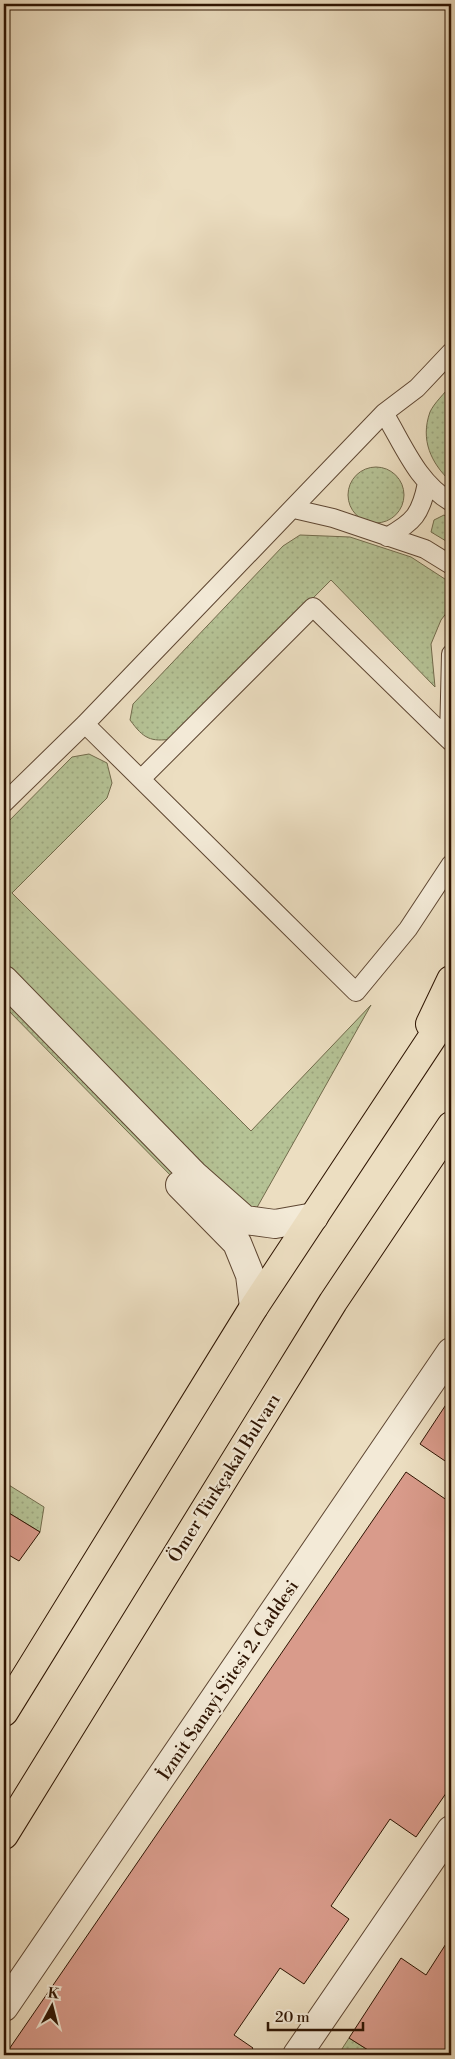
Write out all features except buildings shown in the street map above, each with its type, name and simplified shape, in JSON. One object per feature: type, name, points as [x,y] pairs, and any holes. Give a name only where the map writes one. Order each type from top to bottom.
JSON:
[{"type":"main road","points":[[406,1075],[451,980]]},
{"type":"main road","points":[[4,1712],[254,1307],[451,1009]]},
{"type":"main road","name":"Ömer Türkçakal Bulvarı","points":[[4,1835],[333,1302],[451,1126]]},
{"type":"main road","points":[[4,1680],[60,1591],[112,1537]]},
{"type":"street","points":[[4,980],[194,1175],[245,1220],[276,1224],[314,1217]]},
{"type":"street","points":[[4,1006],[237,1243],[250,1275],[254,1307]]},
{"type":"street","name":"İzmit Sanayi Sitesi 2. Caddesi","points":[[4,2007],[451,1352]]},
{"type":"street","points":[[297,2055],[451,1830]]},
{"type":"lane","points":[[4,803],[86,724],[384,413],[417,388],[451,352]]},
{"type":"lane","points":[[384,413],[407,456],[427,483],[442,497],[451,502]]},
{"type":"lane","points":[[387,537],[406,526],[415,516],[423,504],[427,483]]},
{"type":"lane","points":[[294,508],[333,518],[425,549],[451,564]]},
{"type":"lane","points":[[141,779],[314,607],[450,741]]},
{"type":"lane","points":[[450,741],[451,654]]},
{"type":"lane","points":[[86,724],[356,992],[408,929],[451,864]]},
{"type":"green space","points":[[451,385],[451,482],[433,459],[429,450],[426,432],[430,412]]},
{"type":"green space","points":[[370,467],[382,467],[396,475],[404,489],[402,506],[396,515],[382,523],[370,523],[360,518],[353,511],[348,501],[348,489],[353,479],[360,472]]},
{"type":"green space","points":[[444,515],[451,520],[451,544],[431,532],[434,520]]},
{"type":"green space","points":[[300,535],[350,537],[411,557],[451,583],[451,607],[441,620],[431,644],[435,687],[331,580],[173,739],[159,740],[148,738],[139,731],[130,720],[133,704],[283,546]]},
{"type":"green space","points":[[89,754],[107,763],[112,783],[107,798],[12,893],[251,1131],[371,1005],[237,1243],[4,1006],[4,826],[72,757]]},
{"type":"green space","points":[[4,1482],[44,1507],[40,1532],[4,1510]]},
{"type":"green space","points":[[349,2038],[376,2055],[338,2055]]}]
